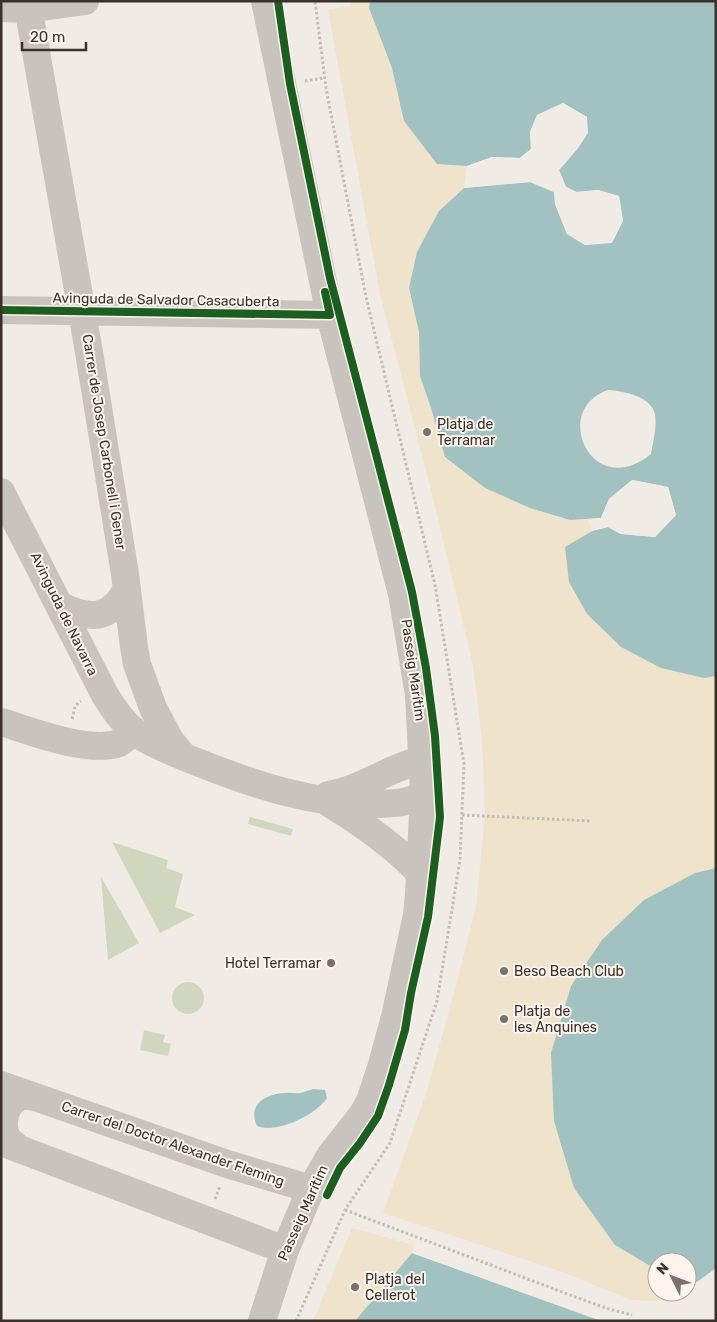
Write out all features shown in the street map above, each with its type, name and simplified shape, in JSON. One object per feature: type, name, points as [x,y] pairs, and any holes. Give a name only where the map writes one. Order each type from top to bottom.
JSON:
[{"type":"street","points":[[1,8],[85,1]]},
{"type":"street","name":"Passeig Marítim","points":[[262,1321],[285,1250],[311,1189],[330,1156],[353,1128],[370,1101],[395,1017],[417,916],[424,793],[419,695],[402,594],[330,315],[265,1]]},
{"type":"street","name":"Carrer de Josep Carbonell i Gener","points":[[28,5],[82,311],[127,588],[134,647],[153,708],[170,740],[183,756]]},
{"type":"street","name":"Avinguda de Salvador Casacuberta","points":[[1,310],[330,315]]},
{"type":"street","name":"Avinguda de Navarra","points":[[1,492],[105,695],[119,717],[133,730],[150,741],[183,756],[270,789],[317,798],[371,804],[412,801],[424,793]]},
{"type":"street","points":[[59,605],[84,614],[98,616],[111,610],[120,601],[127,588]]},
{"type":"street","points":[[1,722],[68,742],[94,745],[119,743],[133,730]]},
{"type":"street","points":[[317,798],[348,790],[375,780],[399,767],[422,760]]},
{"type":"street","points":[[317,798],[375,833],[420,873]]},
{"type":"street","name":"Carrer del Doctor Alexander Fleming","points":[[1,1084],[227,1164],[311,1189]]},
{"type":"street","points":[[35,1097],[23,1096],[15,1100],[4,1114],[1,1123],[10,1145],[285,1250]]},
{"type":"path","points":[[314,1],[324,78],[366,297],[435,585],[459,734]]},
{"type":"path","points":[[303,82],[324,78]]},
{"type":"path","points":[[462,815],[591,821]]},
{"type":"path","points":[[212,1206],[222,1178]]},
{"type":"path","points":[[345,1210],[586,1301],[632,1315]]},
{"type":"green space","points":[[250,817],[293,829],[291,836],[248,824]]},
{"type":"green space","points":[[112,842],[168,860],[166,868],[183,874],[175,907],[195,915],[160,933]]},
{"type":"green space","points":[[101,877],[139,943],[108,960]]},
{"type":"green space","points":[[188,982],[194,983],[199,987],[203,992],[203,1004],[199,1009],[194,1013],[188,1014],[182,1013],[177,1009],[173,1004],[172,998],[173,992],[177,987],[182,983]]},
{"type":"green space","points":[[144,1030],[165,1035],[163,1042],[171,1044],[168,1056],[140,1050]]},
{"type":"sand","points":[[350,1],[370,1],[369,8],[392,68],[437,164],[467,166],[464,188],[439,211],[409,288],[419,332],[420,376],[445,457],[485,488],[530,508],[570,520],[587,519],[592,531],[565,547],[704,678],[716,676],[716,868],[695,873],[554,1121],[574,1188],[615,1245],[647,1264],[647,1301],[631,1300],[560,1271],[383,1213],[426,1094],[457,982],[476,906],[485,816],[482,740],[473,665],[430,486],[380,294],[328,10],[351,6]]},
{"type":"sand","name":"Platja del Cellerot","points":[[352,1228],[414,1245],[412,1253],[355,1321],[313,1321]]},
{"type":"water","points":[[370,1],[716,1],[716,676],[704,678],[661,668],[621,647],[587,614],[569,582],[565,547],[592,531],[608,527],[621,534],[655,537],[676,515],[668,487],[632,480],[609,499],[601,518],[570,520],[530,508],[485,488],[445,457],[420,376],[419,332],[409,288],[417,252],[439,211],[464,188],[530,182],[554,192],[555,204],[567,234],[585,245],[612,242],[623,221],[619,196],[598,190],[577,192],[566,187],[559,170],[578,148],[587,133],[587,117],[563,103],[537,115],[530,132],[531,149],[520,158],[492,157],[467,166],[437,164],[404,121],[392,68],[369,8]],"holes":[[[608,390],[628,393],[642,399],[648,403],[655,414],[651,454],[630,466],[611,467],[596,460],[586,448],[581,432],[582,415],[591,400]]]},
{"type":"water","points":[[716,868],[716,1268],[697,1282],[697,1252],[647,1252],[647,1264],[615,1245],[574,1188],[554,1121],[551,1053],[571,986],[602,940],[644,900],[695,873]]},
{"type":"water","points":[[313,1089],[325,1090],[327,1098],[314,1111],[285,1125],[265,1128],[257,1126],[254,1112],[256,1106],[265,1098],[271,1095],[301,1093]]},
{"type":"water","points":[[412,1253],[601,1321],[355,1321]]},
{"type":"pier","points":[[563,103],[587,117],[588,133],[559,170],[566,187],[576,192],[598,190],[619,196],[623,221],[612,243],[585,245],[567,234],[555,204],[554,192],[530,182],[464,188],[464,186],[531,180],[556,191],[558,204],[569,232],[586,243],[610,240],[620,221],[617,198],[598,193],[576,195],[564,189],[557,171],[557,168],[576,147],[585,132],[585,118],[563,106],[539,117],[532,133],[533,150],[521,160],[493,159],[467,169],[467,166],[492,157],[520,158],[531,149],[530,132],[537,115]]},
{"type":"pier","points":[[632,480],[668,487],[676,515],[655,537],[621,534],[608,527],[592,531],[591,529],[608,524],[622,532],[654,534],[673,515],[666,489],[633,483],[611,500],[603,520],[588,521],[587,519],[601,518],[609,499]]},
{"type":"pier","points":[[413,1250],[602,1318],[603,1321],[412,1253]]},
{"type":"cycle path","points":[[278,1],[290,84],[330,278],[412,592],[426,668],[435,736],[440,817],[428,917],[411,993],[405,1030],[389,1085],[378,1116],[340,1168],[327,1195]]},
{"type":"cycle path","points":[[1,310],[330,315],[325,292]]},
{"type":"place","name":"Platja de Terramar","points":[[427,432]]},
{"type":"place","name":"Hotel Terramar","points":[[331,963]]},
{"type":"place","name":"Beso Beach Club","points":[[504,971]]},
{"type":"place","name":"Platja de les Anquines","points":[[504,1019]]},
{"type":"place","name":"Platja del Cellerot","points":[[355,1287]]}]
